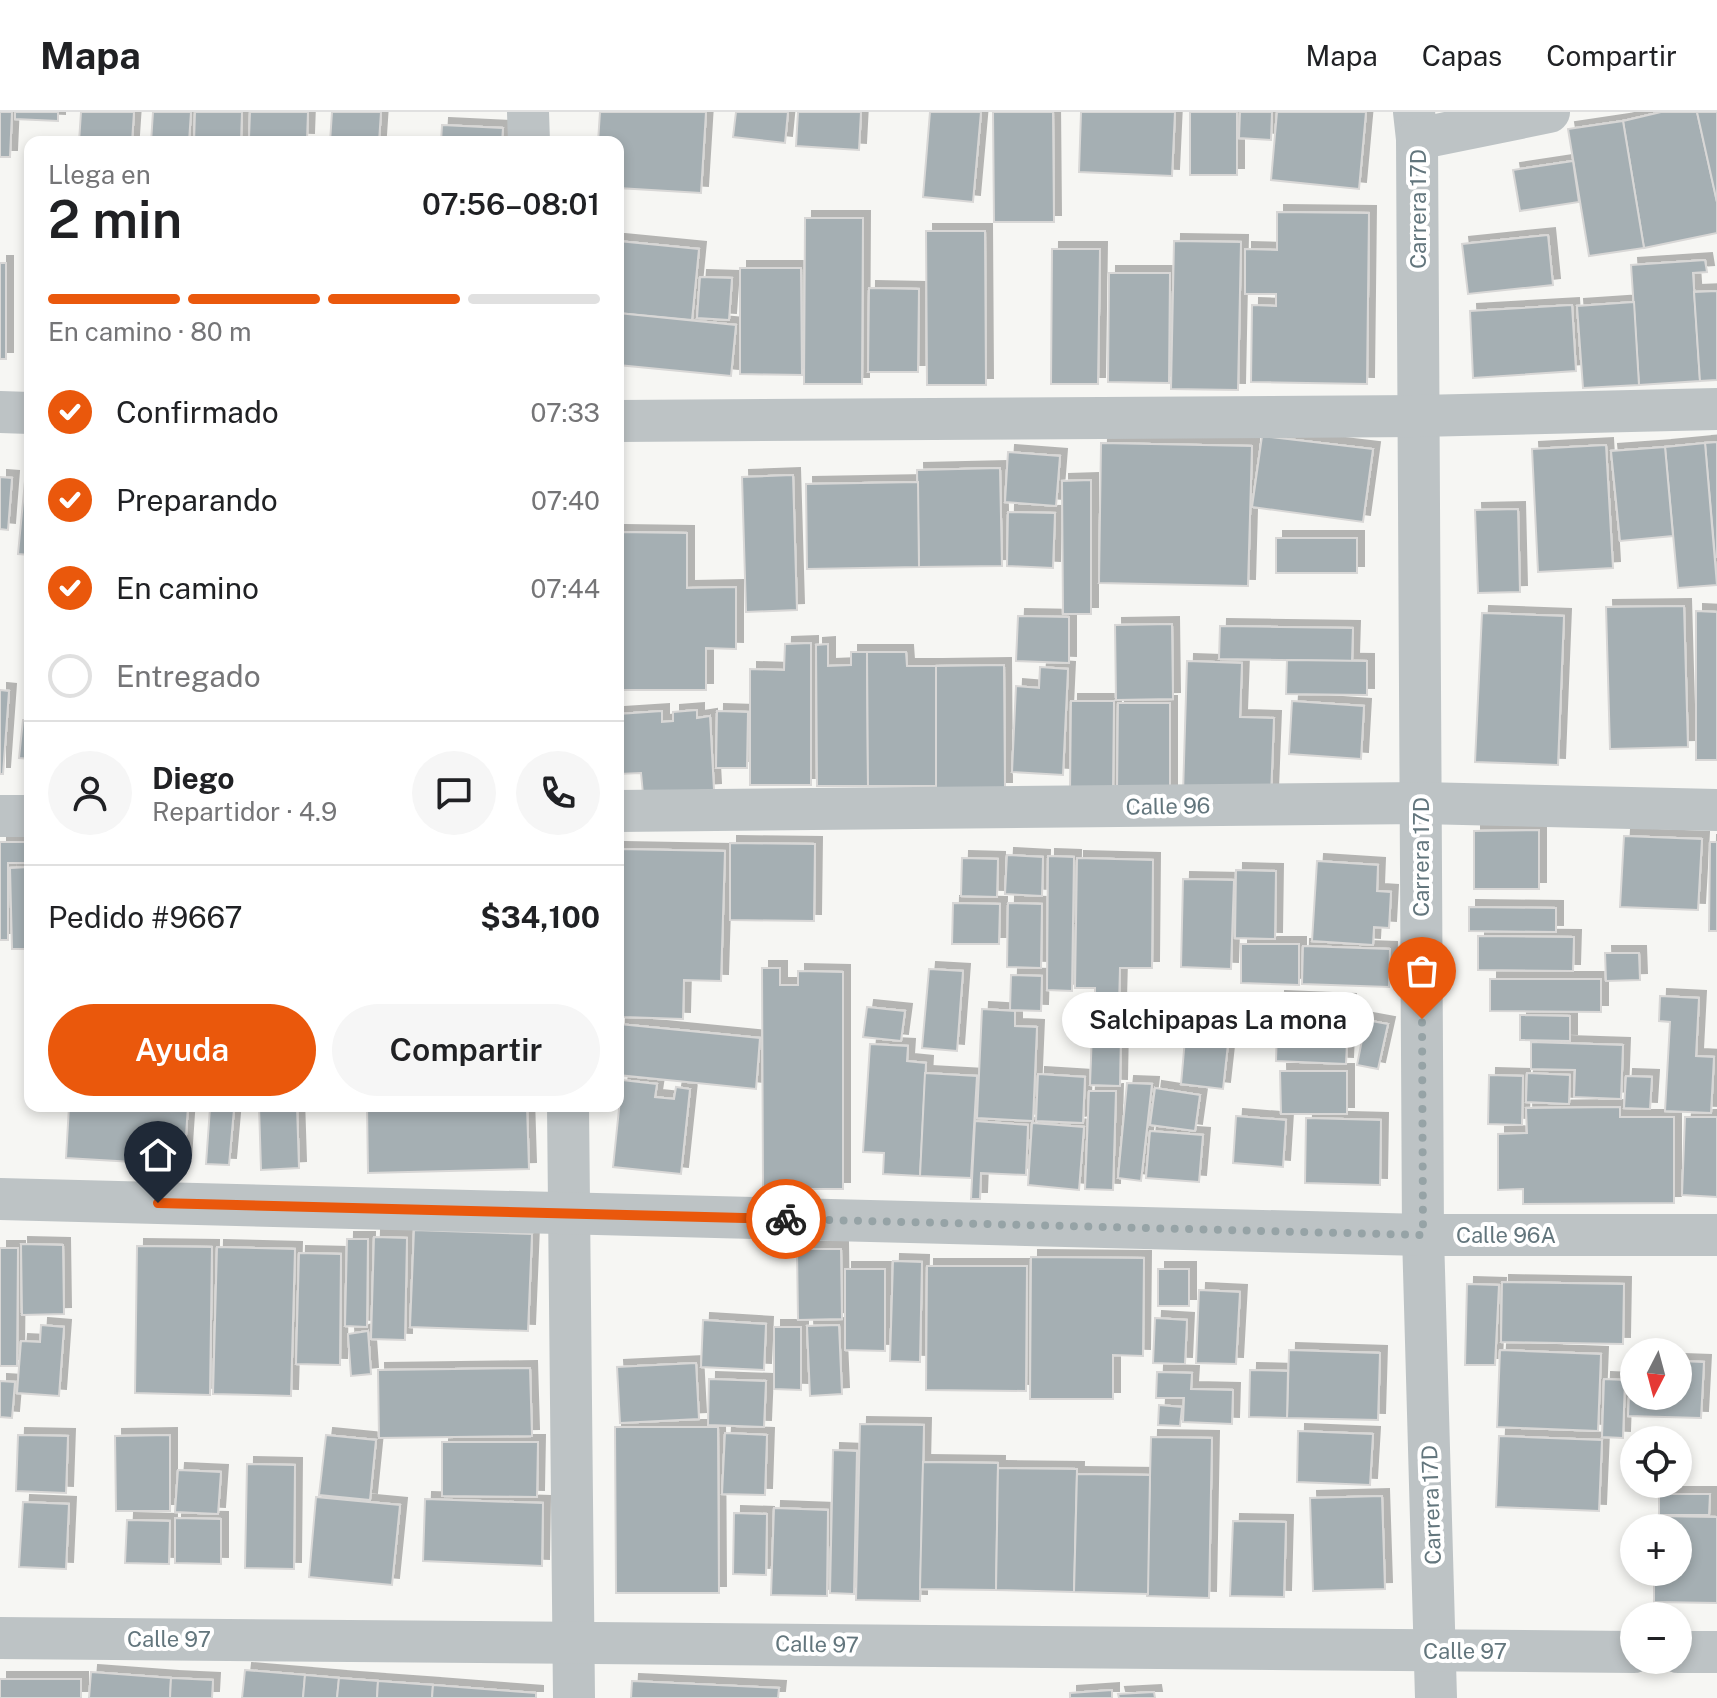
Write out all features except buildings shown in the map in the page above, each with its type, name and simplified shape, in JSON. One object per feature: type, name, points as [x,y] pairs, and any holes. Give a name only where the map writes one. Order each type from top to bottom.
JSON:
[{"type":"street","points":[[528,112],[529,136]]},
{"type":"street","points":[[1416,126],[1549,112]]},
{"type":"street","name":"Carrera 17D","points":[[1416,126],[1423,1235],[1436,1698]]},
{"type":"street","points":[[624,421],[1419,416],[1717,409]]},
{"type":"street","points":[[0,412],[24,413]]},
{"type":"street","name":"Calle 96","points":[[624,811],[1421,803],[1717,810]]},
{"type":"street","points":[[0,816],[24,816]]},
{"type":"street","points":[[568,1112],[574,1698]]},
{"type":"street","name":"Calle 96A","points":[[0,1199],[1423,1235],[1717,1235]]},
{"type":"street","name":"Calle 97","points":[[0,1638],[575,1640],[1620,1652]]},
{"type":"street","points":[[1692,1652],[1717,1652]]},
{"type":"way so far","points":[[786,1219],[1423,1235],[1422,1019]]},
{"type":"place","name":"Salchipapas La mona","points":[[1422,1019]]},
{"type":"route","points":[[158,1203],[786,1219]]}]
